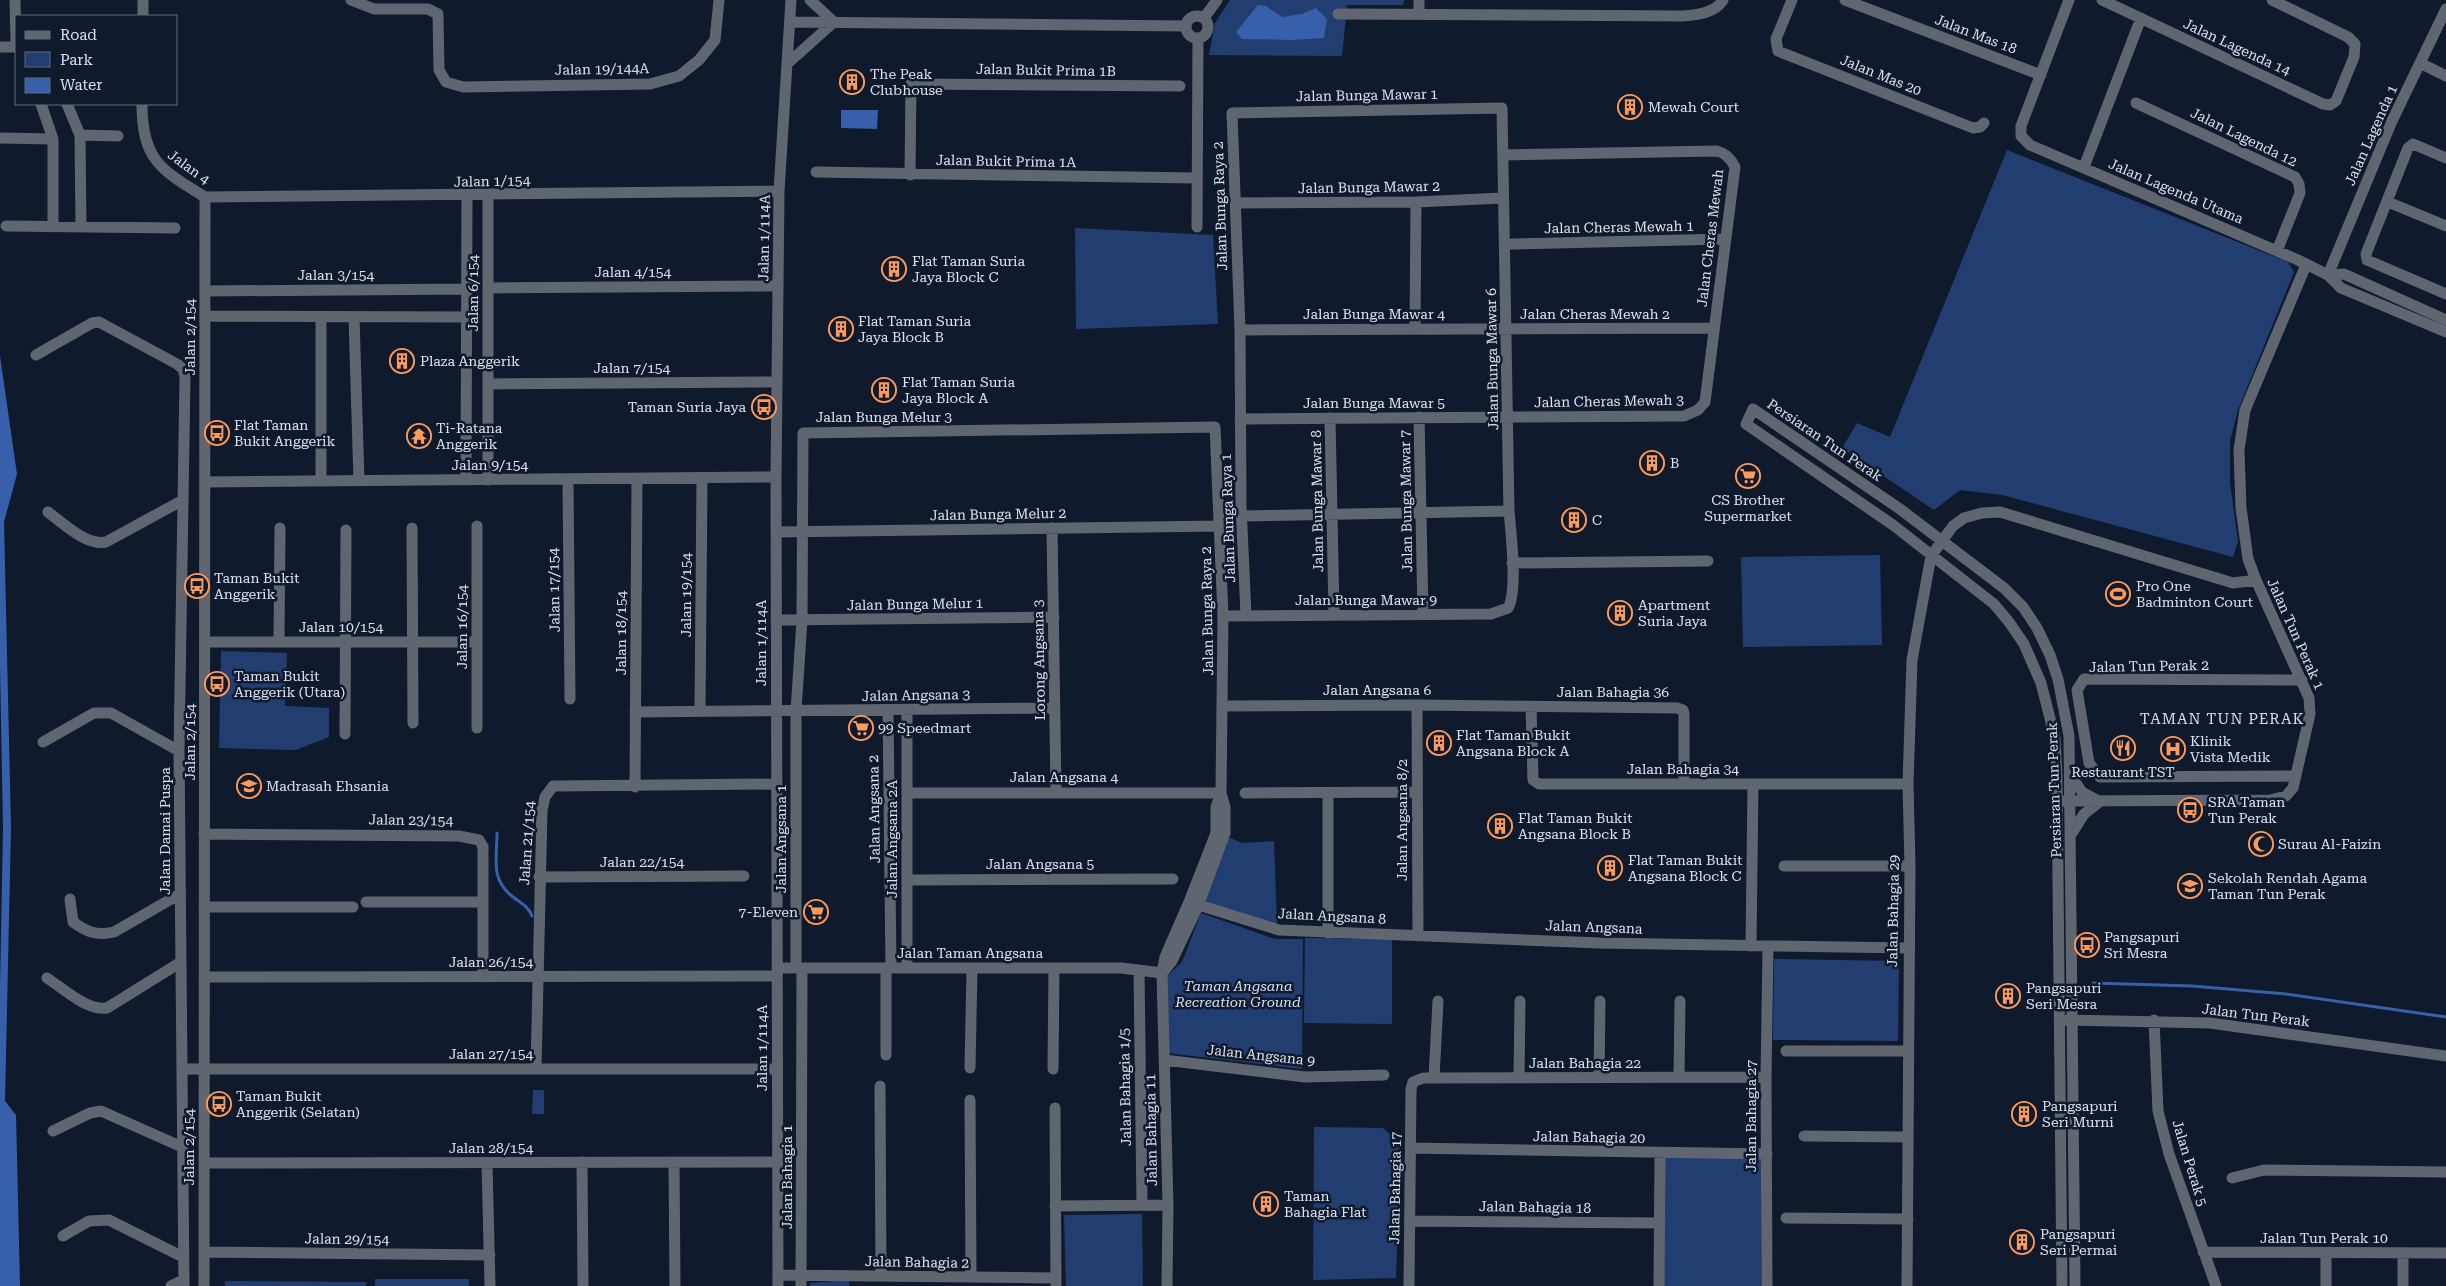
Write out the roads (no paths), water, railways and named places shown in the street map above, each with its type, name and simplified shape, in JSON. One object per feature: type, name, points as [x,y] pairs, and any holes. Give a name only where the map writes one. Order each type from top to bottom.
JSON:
[{"type":"street","points":[[15,0],[15,23]]},
{"type":"street","points":[[143,0],[143,15]]},
{"type":"street","name":"Jalan 19/144A","points":[[351,0],[382,10],[428,9],[438,14],[439,70],[446,82],[463,87],[650,84],[665,82],[679,76],[699,60],[715,40],[719,0]]},
{"type":"street","name":"Jalan 1/114A","points":[[778,1280],[776,477],[779,191],[791,0]]},
{"type":"street","points":[[810,0],[834,22]]},
{"type":"street","points":[[1204,18],[1217,0]]},
{"type":"street","points":[[1419,0],[1419,14]]},
{"type":"street","points":[[1338,14],[1683,16],[1699,15],[1710,11],[1723,0]]},
{"type":"street","name":"Jalan Mas 20","points":[[1792,0],[1776,38],[1778,51],[1973,128],[1980,127],[1984,123]]},
{"type":"street","name":"Jalan Mas 18","points":[[1845,0],[2041,75]]},
{"type":"street","points":[[2041,75],[2068,0]]},
{"type":"street","name":"Jalan Lagenda 14","points":[[2102,0],[2323,104],[2330,105],[2336,101],[2346,77],[2354,57],[2355,44],[2348,37],[2272,0]]},
{"type":"street","name":"Jalan Lagenda 1","points":[[2328,275],[2392,121],[2446,9]]},
{"type":"street","points":[[1192,16],[1204,18],[1208,24],[1207,32],[1198,38],[1187,33],[1186,26],[1192,16]]},
{"type":"street","points":[[2084,167],[2141,18]]},
{"type":"street","points":[[790,22],[1186,26]]},
{"type":"street","points":[[787,64],[834,22]]},
{"type":"street","points":[[1197,228],[1198,38]]},
{"type":"street","points":[[0,47],[15,47]]},
{"type":"street","points":[[2420,63],[2446,76]]},
{"type":"street","name":"Jalan Lagenda Utama","points":[[2041,75],[2021,126],[2021,136],[2030,145],[2277,251],[2328,275],[2341,288],[2446,332]]},
{"type":"street","name":"Jalan Bukit Prima 1B","points":[[910,175],[911,84],[1180,86]]},
{"type":"street","name":"Jalan Lagenda 12","points":[[2136,103],[2295,176],[2299,184],[2300,193],[2277,251]]},
{"type":"street","points":[[41,105],[53,139],[53,227]]},
{"type":"street","points":[[67,105],[80,135],[81,227]]},
{"type":"street","name":"Jalan 4","points":[[142,105],[142,122],[147,146],[158,165],[205,197]]},
{"type":"street","name":"Jalan Bunga Mawar 1","points":[[1232,113],[1502,108]]},
{"type":"street","name":"Jalan Bunga Mawar 6","points":[[1502,108],[1508,329],[1509,511],[1512,563],[1512,602],[1508,608]]},
{"type":"street","name":"Jalan Bunga Raya 2","points":[[1232,113],[1240,330],[1240,419]]},
{"type":"street","points":[[80,135],[118,136]]},
{"type":"street","points":[[0,138],[53,139]]},
{"type":"street","points":[[2446,158],[2413,144],[2408,148],[2366,254],[2367,260],[2446,294]]},
{"type":"street","name":"Jalan Cheras Mewah","points":[[1503,155],[1722,152],[1729,158],[1735,167],[1704,402]]},
{"type":"street","name":"Jalan Bukit Prima 1A","points":[[816,172],[910,175],[1196,178]]},
{"type":"street","name":"Jalan 1/154","points":[[205,197],[488,196],[779,191]]},
{"type":"street","points":[[466,480],[467,196]]},
{"type":"street","name":"Jalan 6/154","points":[[488,196],[488,480]]},
{"type":"street","name":"Jalan 2/154","points":[[204,1286],[205,197]]},
{"type":"street","name":"Jalan Bunga Mawar 2","points":[[1235,203],[1416,202],[1504,198]]},
{"type":"street","points":[[1415,328],[1416,202]]},
{"type":"street","points":[[2388,202],[2446,226]]},
{"type":"street","points":[[6,226],[175,228]]},
{"type":"street","name":"Jalan Cheras Mewah 1","points":[[1512,244],[1726,240]]},
{"type":"street","name":"Jalan Tun Perak 1","points":[[2057,801],[2270,800],[2286,796],[2293,788],[2310,714],[2309,698],[2248,559],[2241,508],[2238,450],[2245,410],[2306,265]]},
{"type":"street","name":"Jalan Lagenda Utama","points":[[2328,275],[2344,274],[2446,320]]},
{"type":"street","name":"Jalan 4/154","points":[[488,288],[778,286]]},
{"type":"street","name":"Jalan 3/154","points":[[205,291],[467,289]]},
{"type":"street","points":[[205,316],[466,317]]},
{"type":"street","points":[[321,317],[321,480]]},
{"type":"street","points":[[354,317],[359,481]]},
{"type":"street","name":"Jalan Damai Puspa","points":[[36,355],[98,322],[177,364],[183,369],[185,376],[179,751],[184,1283]]},
{"type":"street","name":"Jalan Cheras Mewah 2","points":[[1508,329],[1713,328]]},
{"type":"street","name":"Jalan Bunga Mawar 4","points":[[1240,330],[1508,329]]},
{"type":"street","name":"Jalan 7/154","points":[[488,384],[777,382]]},
{"type":"street","name":"Jalan Cheras Mewah 3","points":[[1508,416],[1684,416],[1698,410],[1704,402]]},
{"type":"street","name":"Persiaran Tun Perak","points":[[2062,1286],[2055,738],[2041,683],[2024,644],[1994,604],[1893,525],[1746,424],[1754,409],[1900,509],[1940,542],[2004,588],[2023,607],[2037,628],[2050,655],[2065,711],[2069,736],[2072,801],[2075,1286]]},
{"type":"street","name":"Jalan Bunga Mawar 5","points":[[1240,419],[1508,416]]},
{"type":"street","name":"Jalan Bunga Mawar 7","points":[[1419,417],[1422,512],[1422,614]]},
{"type":"street","name":"Jalan Bunga Mawar 8","points":[[1330,418],[1334,614]]},
{"type":"street","name":"Jalan Bunga Raya 1","points":[[1240,419],[1246,615]]},
{"type":"street","name":"Jalan Bunga Raya 2","points":[[1162,973],[1172,961],[1194,904],[1225,834],[1225,808],[1221,793],[1223,616],[1215,428]]},
{"type":"street","name":"Jalan Bunga Melur 3","points":[[796,711],[802,620],[803,433],[1215,428]]},
{"type":"street","name":"Jalan 9/154","points":[[205,482],[776,477]]},
{"type":"street","name":"Jalan 18/154","points":[[635,787],[637,479]]},
{"type":"street","name":"Jalan 19/154","points":[[700,711],[702,479]]},
{"type":"street","name":"Jalan 17/154","points":[[568,480],[570,699]]},
{"type":"street","points":[[48,512],[89,540],[98,543],[106,542],[183,500]]},
{"type":"street","points":[[1242,516],[1509,511]]},
{"type":"street","name":"Jalan Bahagia 29","points":[[1907,1286],[1907,1051],[1910,866],[1908,784],[1912,660],[1931,556],[1953,526],[1964,518],[1982,513],[2000,512],[2234,582],[2256,580]]},
{"type":"street","name":"Jalan 16/154","points":[[477,526],[477,728]]},
{"type":"street","name":"Jalan Bunga Melur 2","points":[[776,532],[1220,526]]},
{"type":"street","points":[[280,528],[280,642]]},
{"type":"street","points":[[412,528],[413,724]]},
{"type":"street","name":"Lorong Angsana 3","points":[[1052,528],[1056,792]]},
{"type":"street","points":[[345,734],[346,530]]},
{"type":"street","points":[[1512,563],[1708,561]]},
{"type":"street","name":"Jalan Bunga Mawar 9","points":[[1223,616],[1491,614],[1508,608]]},
{"type":"street","name":"Jalan Bunga Melur 1","points":[[776,620],[1054,617]]},
{"type":"street","name":"Jalan 10/154","points":[[205,642],[346,642],[380,640],[446,645],[477,642]]},
{"type":"street","name":"Jalan Tun Perak 2","points":[[2296,776],[2100,776],[2089,763],[2077,690],[2084,679],[2302,680]]},
{"type":"street","name":"Jalan Angsana 6","points":[[1223,706],[1417,705],[1531,707]]},
{"type":"street","name":"Jalan Angsana 8/2","points":[[1417,705],[1418,936]]},
{"type":"street","name":"Jalan Bahagia 34","points":[[1531,707],[1535,783],[1908,784]]},
{"type":"street","name":"Jalan Bahagia 36","points":[[1531,707],[1677,708],[1683,710],[1684,782]]},
{"type":"street","name":"Jalan Angsana 3","points":[[635,712],[1055,708]]},
{"type":"street","name":"Jalan Angsana 2","points":[[886,1055],[889,968],[888,710]]},
{"type":"street","name":"Jalan Angsana 2A","points":[[907,710],[907,968]]},
{"type":"street","points":[[43,742],[94,713],[102,711],[111,713],[179,751]]},
{"type":"street","name":"Jalan Angsana 1","points":[[796,711],[802,1068]]},
{"type":"street","points":[[2070,774],[2082,792],[2101,801],[2084,814],[2072,833]]},
{"type":"street","name":"Jalan 21/154","points":[[536,1069],[539,976],[539,877],[544,796],[553,786],[635,787],[777,784]]},
{"type":"street","points":[[1750,946],[1753,784]]},
{"type":"street","points":[[1245,793],[1417,792]]},
{"type":"street","name":"Jalan Angsana 4","points":[[907,793],[1221,793]]},
{"type":"street","points":[[1328,794],[1328,933]]},
{"type":"street","name":"Jalan 23/154","points":[[204,834],[470,836],[479,840],[484,847],[483,976]]},
{"type":"street","points":[[1784,866],[1910,866]]},
{"type":"street","name":"Jalan 22/154","points":[[539,877],[744,876]]},
{"type":"street","name":"Jalan Angsana 5","points":[[907,880],[1173,878]]},
{"type":"street","points":[[70,899],[73,922],[93,934],[103,935],[114,932],[180,894]]},
{"type":"street","points":[[366,902],[483,902]]},
{"type":"street","name":"Jalan Angsana 8","points":[[1194,904],[1279,930],[1418,936]]},
{"type":"street","points":[[204,907],[353,907]]},
{"type":"street","name":"Jalan Angsana","points":[[1418,936],[1768,947],[1908,948]]},
{"type":"street","name":"Jalan Bahagia 27","points":[[1767,1286],[1766,1077],[1768,947]]},
{"type":"street","points":[[47,978],[100,1009],[107,1008],[181,962]]},
{"type":"street","name":"Jalan Taman Angsana","points":[[777,972],[799,968],[1054,968],[1139,970],[1162,973]]},
{"type":"street","points":[[970,1068],[972,968]]},
{"type":"street","points":[[1054,968],[1054,1070]]},
{"type":"street","name":"Jalan Bahagia 1/5","points":[[1139,970],[1142,1205]]},
{"type":"street","name":"Jalan 26/154","points":[[204,977],[539,976],[777,972]]},
{"type":"street","name":"Jalan Bahagia 11","points":[[1162,973],[1168,1205],[1167,1286]]},
{"type":"street","points":[[1434,1078],[1438,1001]]},
{"type":"street","points":[[1519,1078],[1520,1001]]},
{"type":"street","points":[[1599,1078],[1600,1001]]},
{"type":"street","points":[[1679,1077],[1680,1001]]},
{"type":"street","name":"Jalan Tun Perak","points":[[2060,1020],[2154,1020],[2210,1023],[2446,1056]]},
{"type":"street","name":"Jalan Perak 5","points":[[2154,1020],[2158,1111],[2169,1154],[2216,1286]]},
{"type":"street","points":[[1786,1051],[1907,1051]]},
{"type":"street","name":"Jalan Angsana 9","points":[[1164,1060],[1304,1077],[1384,1075]]},
{"type":"street","name":"Jalan 27/154","points":[[182,1064],[536,1069],[778,1069]]},
{"type":"street","name":"Jalan Bahagia 1","points":[[801,1280],[802,1068]]},
{"type":"street","name":"Jalan Bahagia 22","points":[[1411,1089],[1413,1082],[1422,1078],[1766,1077]]},
{"type":"street","points":[[880,1086],[881,1276]]},
{"type":"street","name":"Jalan Bahagia 17","points":[[1410,1286],[1411,1089]]},
{"type":"street","points":[[970,1100],[971,1277]]},
{"type":"street","points":[[1055,1108],[1056,1282]]},
{"type":"street","points":[[53,1131],[90,1113],[101,1111],[182,1147]]},
{"type":"street","points":[[1804,1136],[1907,1137]]},
{"type":"street","name":"Jalan Bahagia 20","points":[[1411,1148],[1766,1154]]},
{"type":"street","points":[[1660,1153],[1660,1286]]},
{"type":"street","points":[[487,1162],[490,1286]]},
{"type":"street","points":[[582,1162],[583,1286]]},
{"type":"street","points":[[674,1162],[675,1286]]},
{"type":"street","name":"Jalan 28/154","points":[[204,1163],[778,1162]]},
{"type":"street","points":[[2232,1178],[2264,1170],[2446,1172]]},
{"type":"street","points":[[1055,1206],[1168,1205]]},
{"type":"street","points":[[1786,1218],[1908,1219]]},
{"type":"street","points":[[62,1236],[89,1221],[109,1220],[183,1257]]},
{"type":"street","name":"Jalan Bahagia 18","points":[[1410,1221],[1660,1223]]},
{"type":"street","name":"Jalan 29/154","points":[[204,1252],[490,1255]]},
{"type":"street","name":"Jalan Tun Perak 10","points":[[2203,1252],[2446,1253]]},
{"type":"street","points":[[2403,1253],[2403,1286]]},
{"type":"street","points":[[2326,1254],[2326,1286]]},
{"type":"street","name":"Jalan Bahagia 2","points":[[778,1280],[881,1276],[971,1277],[1056,1282]]},
{"type":"street","points":[[171,1286],[184,1283]]},
{"type":"water","points":[[1258,5],[1266,6],[1282,17],[1302,14],[1316,8],[1327,19],[1324,38],[1292,40],[1242,39],[1236,32]]},
{"type":"water","points":[[841,110],[878,110],[877,129],[841,128]]},
{"type":"water","points":[[0,356],[17,474],[4,522],[11,828],[5,1101],[16,1115],[20,1286],[0,1286],[0,986],[3,829],[0,666]]},
{"type":"waterway","points":[[497,833],[496,868],[498,876],[506,890],[527,908],[532,916]]},
{"type":"waterway","points":[[2093,983],[2192,986],[2286,994],[2446,1017]]},
{"type":"place","name":"The Peak Clubhouse","points":[[852,82]]},
{"type":"place","name":"Mewah Court","points":[[1630,107]]},
{"type":"place","name":"Flat Taman Suria Jaya Block C","points":[[894,269]]},
{"type":"place","name":"Flat Taman Suria Jaya Block B","points":[[841,329]]},
{"type":"place","name":"Plaza Anggerik","points":[[402,361]]},
{"type":"place","name":"Flat Taman Suria Jaya Block A","points":[[884,390]]},
{"type":"place","name":"Taman Suria Jaya","points":[[764,407]]},
{"type":"place","name":"Flat Taman Bukit Anggerik","points":[[217,433]]},
{"type":"place","name":"Ti-Ratana Anggerik","points":[[419,436]]},
{"type":"place","name":"B","points":[[1652,463]]},
{"type":"place","name":"CS Brother Supermarket","points":[[1748,476]]},
{"type":"place","name":"C","points":[[1574,520]]},
{"type":"place","name":"Taman Bukit Anggerik","points":[[197,586]]},
{"type":"place","name":"Pro One Badminton Court","points":[[2118,594]]},
{"type":"place","name":"Apartment Suria Jaya","points":[[1620,613]]},
{"type":"place","name":"Taman Bukit Anggerik (Utara)","points":[[217,684]]},
{"type":"place","name":"99 Speedmart","points":[[861,728]]},
{"type":"place","name":"Flat Taman Bukit Angsana Block A","points":[[1439,743]]},
{"type":"place","name":"Restaurant TST","points":[[2123,748]]},
{"type":"place","name":"Klinik Vista Medik","points":[[2173,749]]},
{"type":"place","name":"Madrasah Ehsania","points":[[249,786]]},
{"type":"place","name":"SRA Taman Tun Perak","points":[[2190,810]]},
{"type":"place","name":"Flat Taman Bukit Angsana Block B","points":[[1500,826]]},
{"type":"place","name":"Surau Al-Faizin","points":[[2261,844]]},
{"type":"place","name":"Flat Taman Bukit Angsana Block C","points":[[1610,868]]},
{"type":"place","name":"Sekolah Rendah Agama Taman Tun Perak","points":[[2190,886]]},
{"type":"place","name":"7-Eleven","points":[[816,912]]},
{"type":"place","name":"Pangsapuri Sri Mesra","points":[[2087,945]]},
{"type":"place","name":"Pangsapuri Seri Mesra","points":[[2008,996]]},
{"type":"place","name":"Taman Bukit Anggerik (Selatan)","points":[[219,1104]]},
{"type":"place","name":"Pangsapuri Seri Murni","points":[[2024,1114]]},
{"type":"place","name":"Taman Bahagia Flat","points":[[1266,1204]]},
{"type":"place","name":"Pangsapuri Seri Permai","points":[[2022,1242]]},
{"type":"district","name":"TAMAN TUN PERAK","points":[[2222,719]]},
{"type":"park label","name":"Taman Angsana Recreation Ground","points":[[1238,994]]}]
